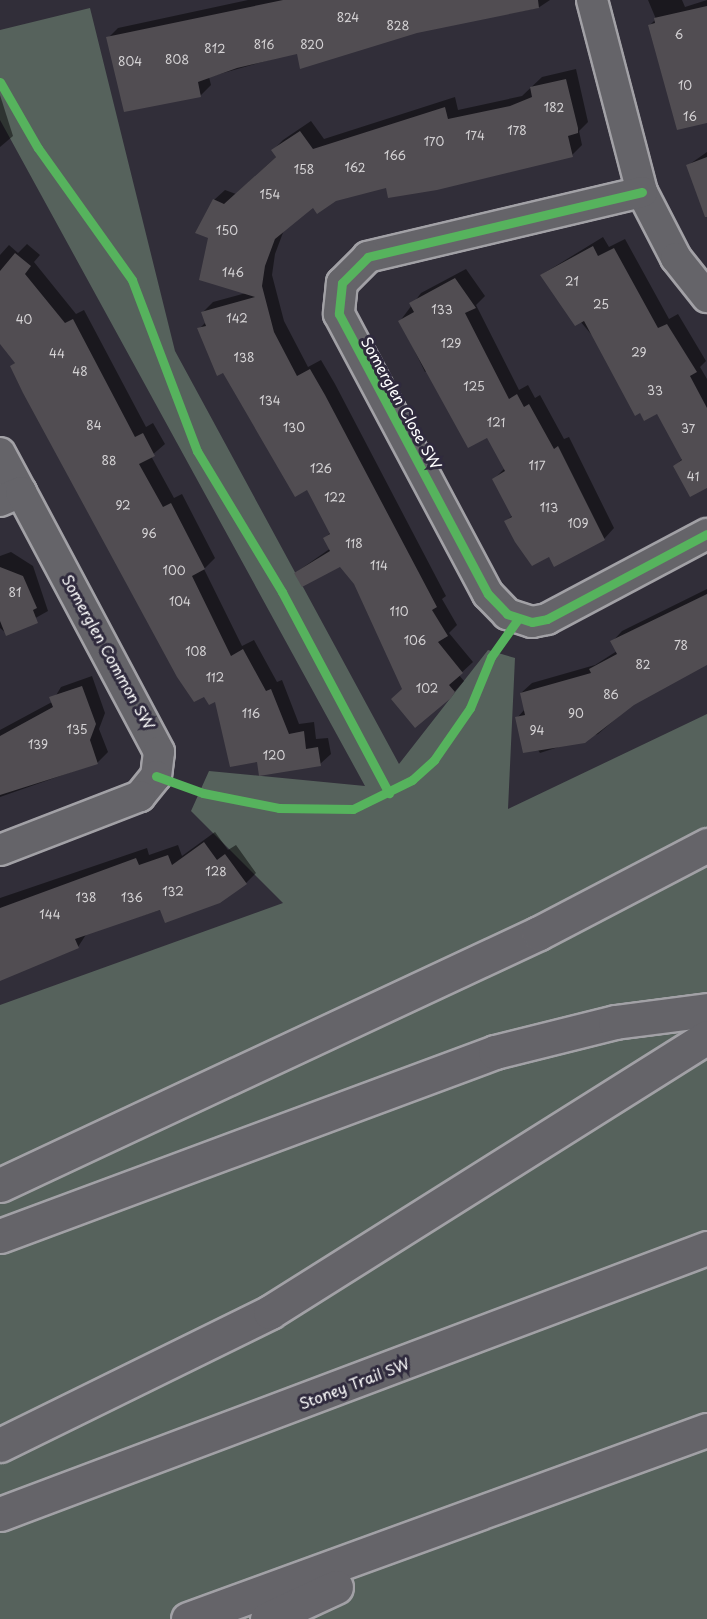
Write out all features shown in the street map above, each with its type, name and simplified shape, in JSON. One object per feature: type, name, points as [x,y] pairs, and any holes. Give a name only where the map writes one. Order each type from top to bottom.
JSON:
[{"type":"main road","points":[[0,1185],[539,933],[707,845]]},
{"type":"main road","points":[[0,1236],[495,1052],[615,1022],[707,1010]]},
{"type":"main road","points":[[0,1445],[270,1312],[707,1037]]},
{"type":"main road","name":"Stoney Trail SW","points":[[0,1514],[707,1248]]},
{"type":"main road","points":[[188,1619],[505,1508],[707,1430]]},
{"type":"main road","points":[[267,1619],[505,1508]]},
{"type":"street","points":[[592,0],[642,192],[676,258],[707,297]]},
{"type":"street","name":"Somerglen Close SW","points":[[642,192],[368,257],[342,283],[339,314],[488,594],[507,614],[532,622],[547,619],[707,534]]},
{"type":"street","name":"Somerglen Common SW","points":[[0,453],[11,496],[156,737],[158,763],[150,786],[124,806],[0,850]]},
{"type":"shaded area","points":[[90,8],[175,351],[399,764],[488,650],[515,658],[508,809],[707,714],[707,1619],[0,1619],[0,1005],[283,903],[191,811],[209,771],[365,786],[0,120],[0,30]]},
{"type":"building","points":[[283,0],[538,0],[539,8],[417,33],[300,69],[297,54],[237,68],[198,82],[201,97],[124,112],[106,37]]},
{"type":"building","points":[[707,6],[707,123],[677,130],[648,25],[655,23],[654,18]]},
{"type":"building","points":[[566,79],[578,128],[578,133],[568,136],[573,157],[437,190],[388,198],[386,188],[336,201],[317,214],[313,208],[275,239],[265,266],[262,286],[274,332],[297,376],[310,369],[325,395],[437,607],[432,610],[448,636],[438,642],[463,673],[449,685],[455,692],[451,698],[415,728],[391,699],[402,689],[354,584],[340,567],[302,587],[294,573],[330,551],[323,538],[330,534],[307,490],[295,497],[223,373],[217,376],[197,328],[206,326],[201,312],[255,297],[199,280],[208,238],[195,233],[213,199],[224,204],[276,157],[271,150],[300,131],[313,149],[445,107],[448,119],[510,106],[532,97],[530,87]]},
{"type":"building","points":[[707,157],[707,217],[705,217],[686,165]]},
{"type":"building","points":[[593,246],[598,256],[614,248],[658,328],[667,324],[697,372],[690,376],[707,408],[707,488],[690,497],[673,466],[682,460],[657,414],[644,421],[640,413],[635,416],[584,321],[575,326],[540,275]]},
{"type":"building","points":[[15,253],[31,266],[25,274],[65,323],[73,319],[135,437],[143,433],[155,456],[139,464],[163,507],[171,503],[205,569],[192,576],[231,656],[243,649],[266,691],[271,689],[289,734],[304,731],[306,749],[318,747],[321,766],[259,776],[257,762],[230,767],[215,702],[209,705],[204,697],[194,702],[177,677],[23,393],[10,366],[15,363],[0,344],[0,271]]},
{"type":"building","points":[[455,278],[476,308],[465,313],[509,399],[517,394],[524,407],[529,404],[554,449],[558,446],[605,540],[554,567],[549,557],[532,566],[515,542],[504,521],[512,517],[492,479],[505,471],[487,438],[468,448],[398,321],[414,312],[409,303]]},
{"type":"building","points":[[0,567],[23,576],[37,608],[33,610],[38,623],[6,636],[0,621]]},
{"type":"building","points":[[707,594],[707,665],[634,705],[585,743],[523,753],[515,717],[525,715],[520,693],[591,673],[589,669],[617,654],[610,641]]},
{"type":"building","points":[[82,686],[96,724],[90,740],[98,764],[0,795],[0,736],[53,707],[49,697]]},
{"type":"building","points":[[204,842],[217,860],[225,854],[247,884],[220,903],[165,923],[160,910],[75,939],[79,948],[0,981],[0,908],[136,858],[139,865],[168,855],[172,865]]},
{"type":"cycle path","points":[[0,82],[38,148],[132,280],[197,451],[282,592],[389,793]]},
{"type":"cycle path","points":[[642,192],[368,257],[342,283],[339,314],[488,594],[507,614],[532,622],[547,619],[707,534]]},
{"type":"cycle path","points":[[156,776],[203,793],[279,808],[353,809],[412,780],[434,760],[470,708],[491,657],[518,619]]}]
